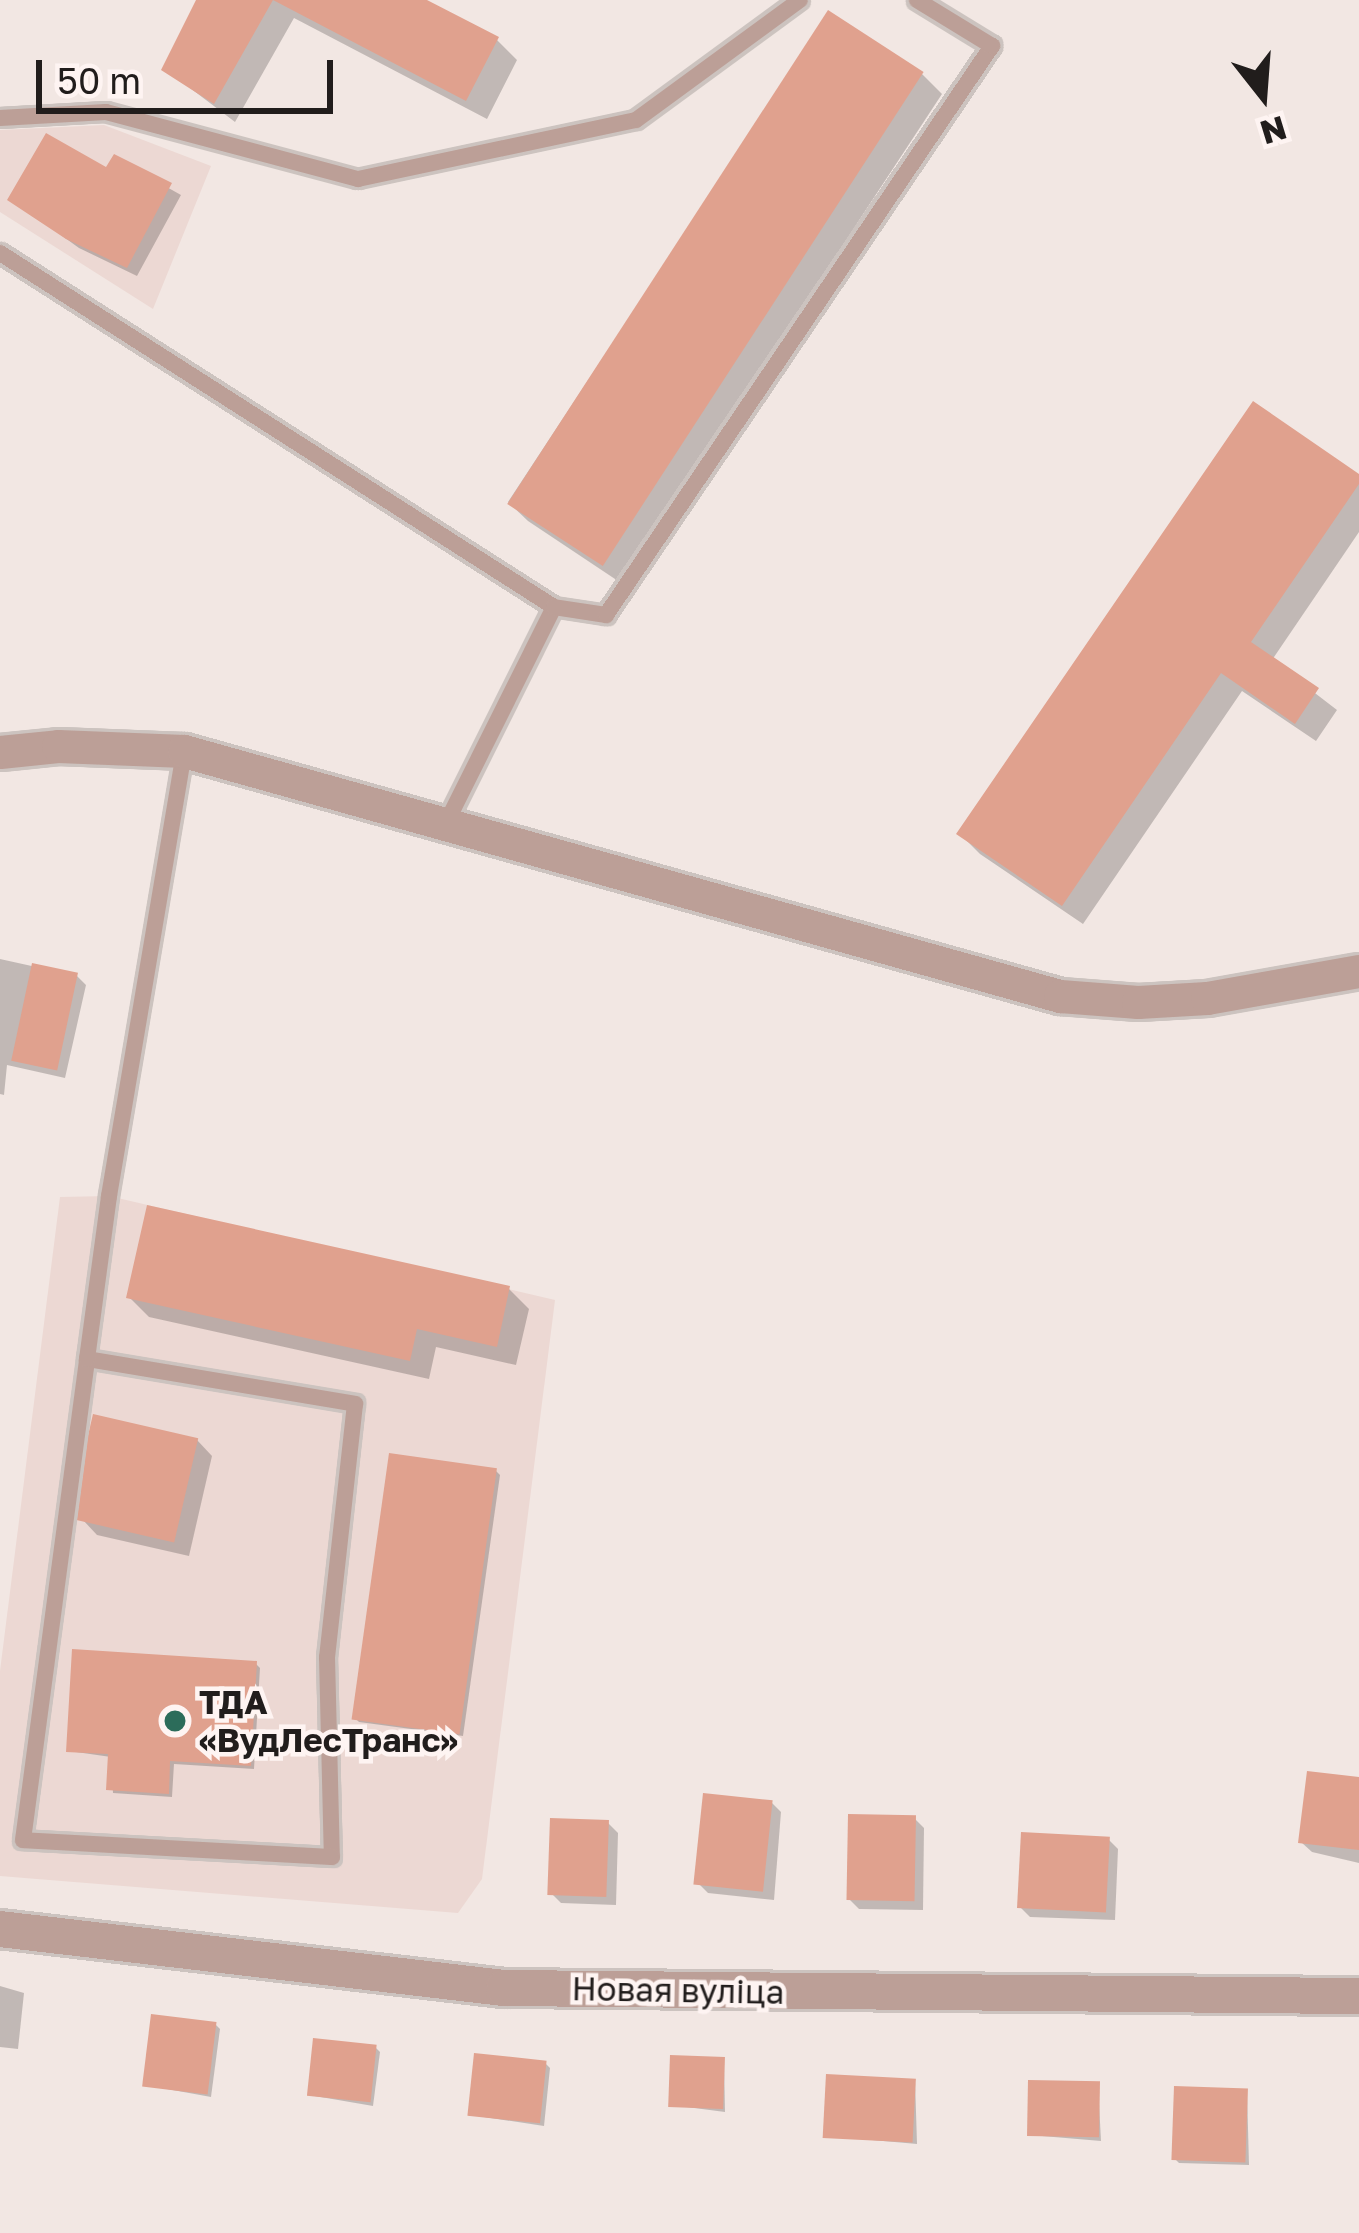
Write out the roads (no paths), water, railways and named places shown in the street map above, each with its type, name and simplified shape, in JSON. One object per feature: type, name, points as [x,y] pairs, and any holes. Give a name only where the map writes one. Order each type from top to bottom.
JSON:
[{"type":"street","points":[[0,752],[58,746],[184,752],[1060,996],[1138,1002],[1207,998],[1359,971]]},
{"type":"street","name":"Новая вуліца","points":[[0,1929],[504,1988],[1359,1996]]},
{"type":"lane","points":[[0,118],[106,112],[358,178],[636,120],[800,0]]},
{"type":"lane","points":[[0,253],[554,607],[606,615],[992,46],[917,0]]},
{"type":"lane","points":[[447,822],[554,607]]},
{"type":"lane","points":[[87,1359],[355,1404],[327,1658],[332,1857],[23,1840],[87,1359],[184,752]]},
{"type":"place","name":"ТДА «ВудЛесТранс»","points":[[175,1721]]}]
